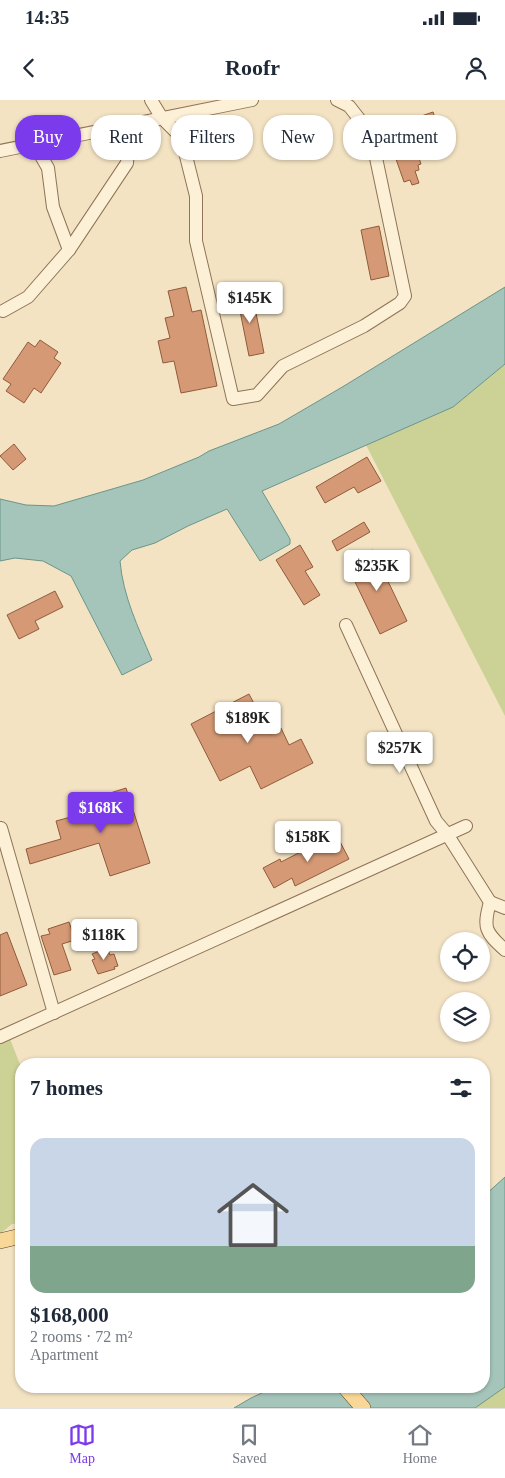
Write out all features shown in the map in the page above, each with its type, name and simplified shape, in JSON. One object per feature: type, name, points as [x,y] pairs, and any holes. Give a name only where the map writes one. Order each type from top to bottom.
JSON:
[{"type":"main road","points":[[0,1241],[15,1237]]},
{"type":"main road","points":[[350,1393],[363,1408]]},
{"type":"street","points":[[151,100],[162,118],[177,133],[185,152],[196,196],[196,241],[232,399],[257,395],[282,366],[364,326],[400,303],[404,296],[371,134],[349,106],[337,100]]},
{"type":"street","points":[[162,118],[252,100]]},
{"type":"street","points":[[0,151],[15,148]]},
{"type":"street","points":[[43,160],[48,168],[53,207],[69,250]]},
{"type":"street","points":[[2,311],[28,297],[69,250],[128,164],[128,160]]},
{"type":"street","points":[[346,625],[436,821],[447,834],[490,902],[505,908]]},
{"type":"street","points":[[0,1037],[466,826]]},
{"type":"street","points":[[1,828],[54,1013]]},
{"type":"street","points":[[490,902],[485,920],[491,937],[505,950]]},
{"type":"green space","points":[[505,364],[505,716],[366,445],[453,407]]},
{"type":"green space","points":[[10,1039],[17,1058],[15,1058],[15,1224],[0,1234],[0,1044]]},
{"type":"green space","points":[[505,1387],[505,1408],[475,1408]]},
{"type":"water","points":[[505,287],[505,364],[453,407],[262,491],[290,539],[290,544],[260,561],[227,509],[155,543],[132,550],[120,561],[124,587],[152,660],[122,675],[71,576],[43,561],[15,558],[0,561],[0,499],[26,505],[54,506],[143,480],[209,451],[279,424]]},
{"type":"water","points":[[505,1177],[505,1387],[475,1408],[234,1408],[262,1393],[490,1393],[490,1191]]},
{"type":"building","points":[[396,160],[420,160],[421,164],[418,165],[419,170],[415,171],[419,183],[412,185],[410,180],[404,182]]},
{"type":"building","points":[[379,226],[389,276],[371,280],[361,230]]},
{"type":"building","points":[[186,287],[192,312],[201,310],[217,386],[181,393],[174,361],[163,363],[158,341],[170,338],[165,318],[174,316],[168,291]]},
{"type":"building","points":[[252,293],[264,353],[249,356],[237,296]]},
{"type":"building","points":[[40,340],[58,352],[54,358],[61,363],[41,393],[34,388],[24,403],[6,391],[11,384],[3,379],[28,342],[35,347]]},
{"type":"building","points":[[14,444],[26,459],[13,470],[0,456]]},
{"type":"building","points":[[367,457],[381,481],[358,493],[354,487],[325,503],[316,487]]},
{"type":"building","points":[[364,522],[370,532],[337,551],[332,541]]},
{"type":"building","points":[[300,545],[313,567],[305,571],[320,595],[304,605],[276,560]]},
{"type":"building","points":[[373,550],[407,621],[380,634],[346,563]]},
{"type":"building","points":[[55,591],[63,607],[35,621],[39,629],[19,639],[7,615]]},
{"type":"building","points":[[249,694],[270,734],[281,728],[289,745],[301,739],[313,763],[261,789],[250,766],[220,781],[191,724]]},
{"type":"building","points":[[126,788],[150,863],[110,876],[99,843],[30,864],[26,849],[61,839],[56,821],[89,812],[85,801]]},
{"type":"building","points":[[336,834],[349,859],[295,886],[292,878],[274,888],[263,868],[280,859],[281,862]]},
{"type":"building","points":[[69,922],[75,940],[62,944],[71,970],[54,975],[41,936],[50,934],[48,929]]},
{"type":"building","points":[[7,932],[27,985],[0,996],[0,935]]},
{"type":"building","points":[[107,948],[110,955],[114,954],[118,966],[114,967],[115,969],[98,974],[92,960],[95,959],[92,954]]}]
